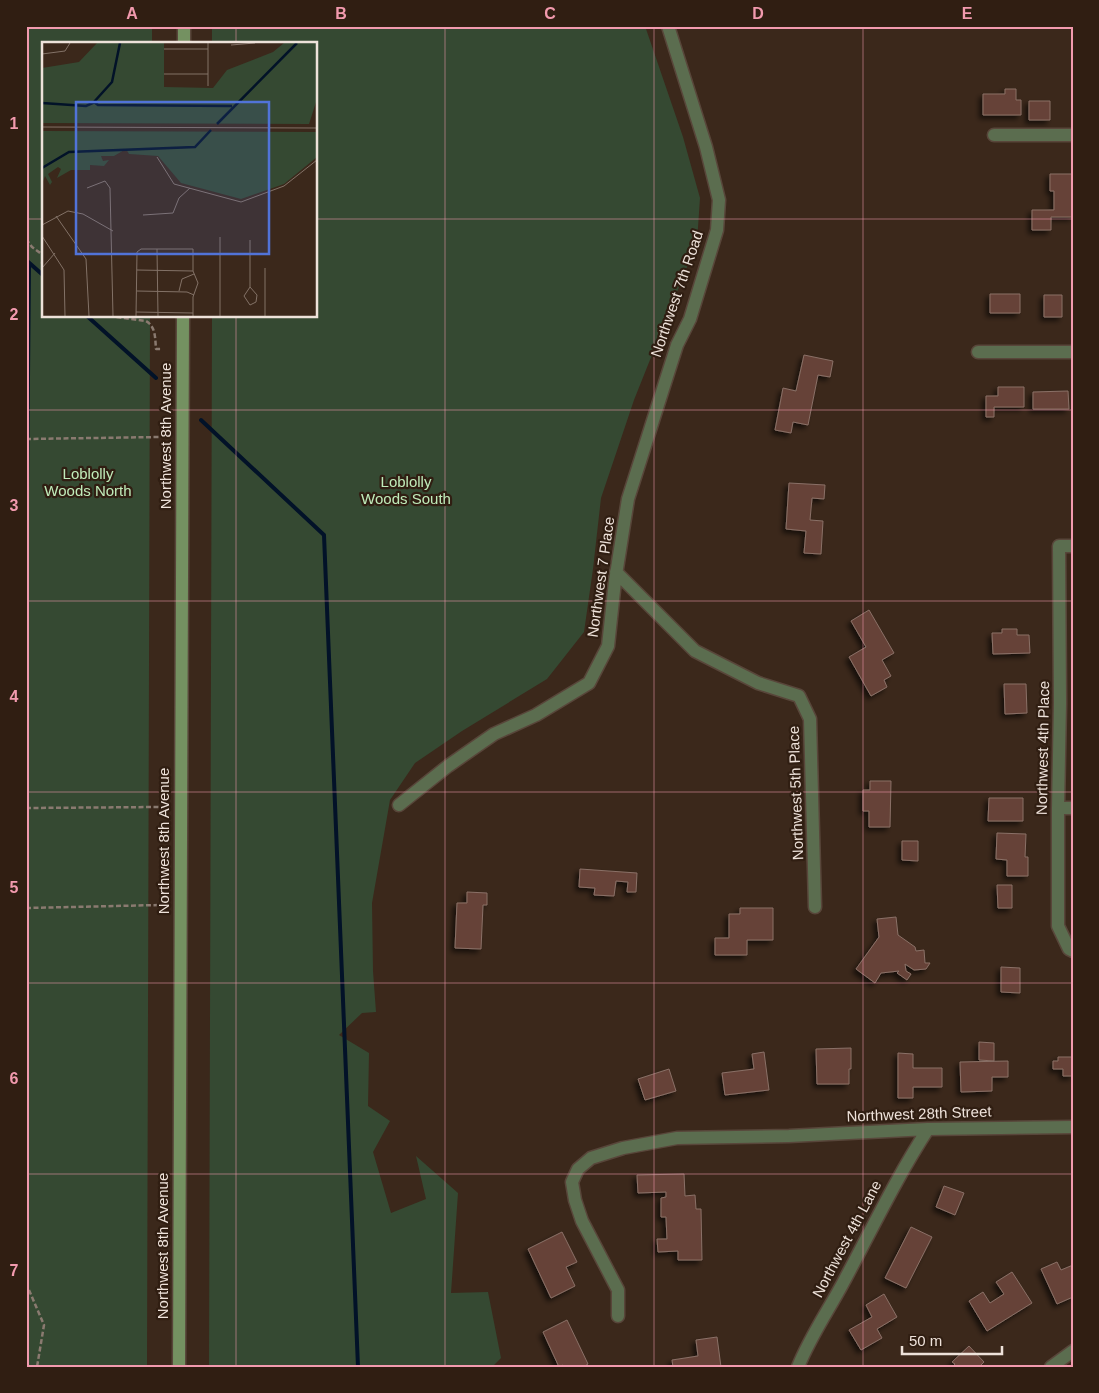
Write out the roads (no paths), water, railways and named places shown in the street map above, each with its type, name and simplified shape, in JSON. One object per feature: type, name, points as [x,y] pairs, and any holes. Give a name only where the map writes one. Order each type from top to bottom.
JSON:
[{"type":"street","points":[[184,26],[184,42]]},
{"type":"street","name":"Northwest 7th Road","points":[[659,399],[677,346],[690,319],[710,255],[716,230],[719,200],[706,148],[668,26]]},
{"type":"street","points":[[994,135],[1073,135]]},
{"type":"street","name":"Northwest 8th Avenue","points":[[179,1367],[183,318]]},
{"type":"street","points":[[978,352],[1073,352]]},
{"type":"street","name":"Northwest 7 Place","points":[[398,805],[448,766],[494,734],[536,715],[589,683],[608,646],[616,572],[628,499],[659,399]]},
{"type":"street","name":"Northwest 4th Place","points":[[1071,950],[1058,926],[1059,546],[1073,546]]},
{"type":"street","name":"Northwest 5th Place","points":[[616,572],[695,651],[758,683],[799,696],[810,719],[815,908]]},
{"type":"street","points":[[1058,808],[1073,808]]},
{"type":"street","name":"Northwest 28th Street","points":[[618,1316],[618,1290],[582,1221],[574,1200],[572,1182],[578,1169],[591,1158],[623,1148],[677,1138],[928,1129],[1073,1127]]},
{"type":"street","name":"Northwest 4th Lane","points":[[798,1367],[806,1346],[842,1285],[907,1161],[928,1129]]},
{"type":"street","points":[[1051,1367],[1073,1351]]},
{"type":"waterway","points":[[26,260],[42,274]]},
{"type":"waterway","points":[[26,606],[29,263]]},
{"type":"waterway","points":[[89,318],[156,378]]},
{"type":"waterway","points":[[201,420],[324,535],[358,1367]]},
{"type":"park label","name":"Loblolly Woods North","points":[[88,482]]},
{"type":"park label","name":"Loblolly Woods South","points":[[406,490]]}]
